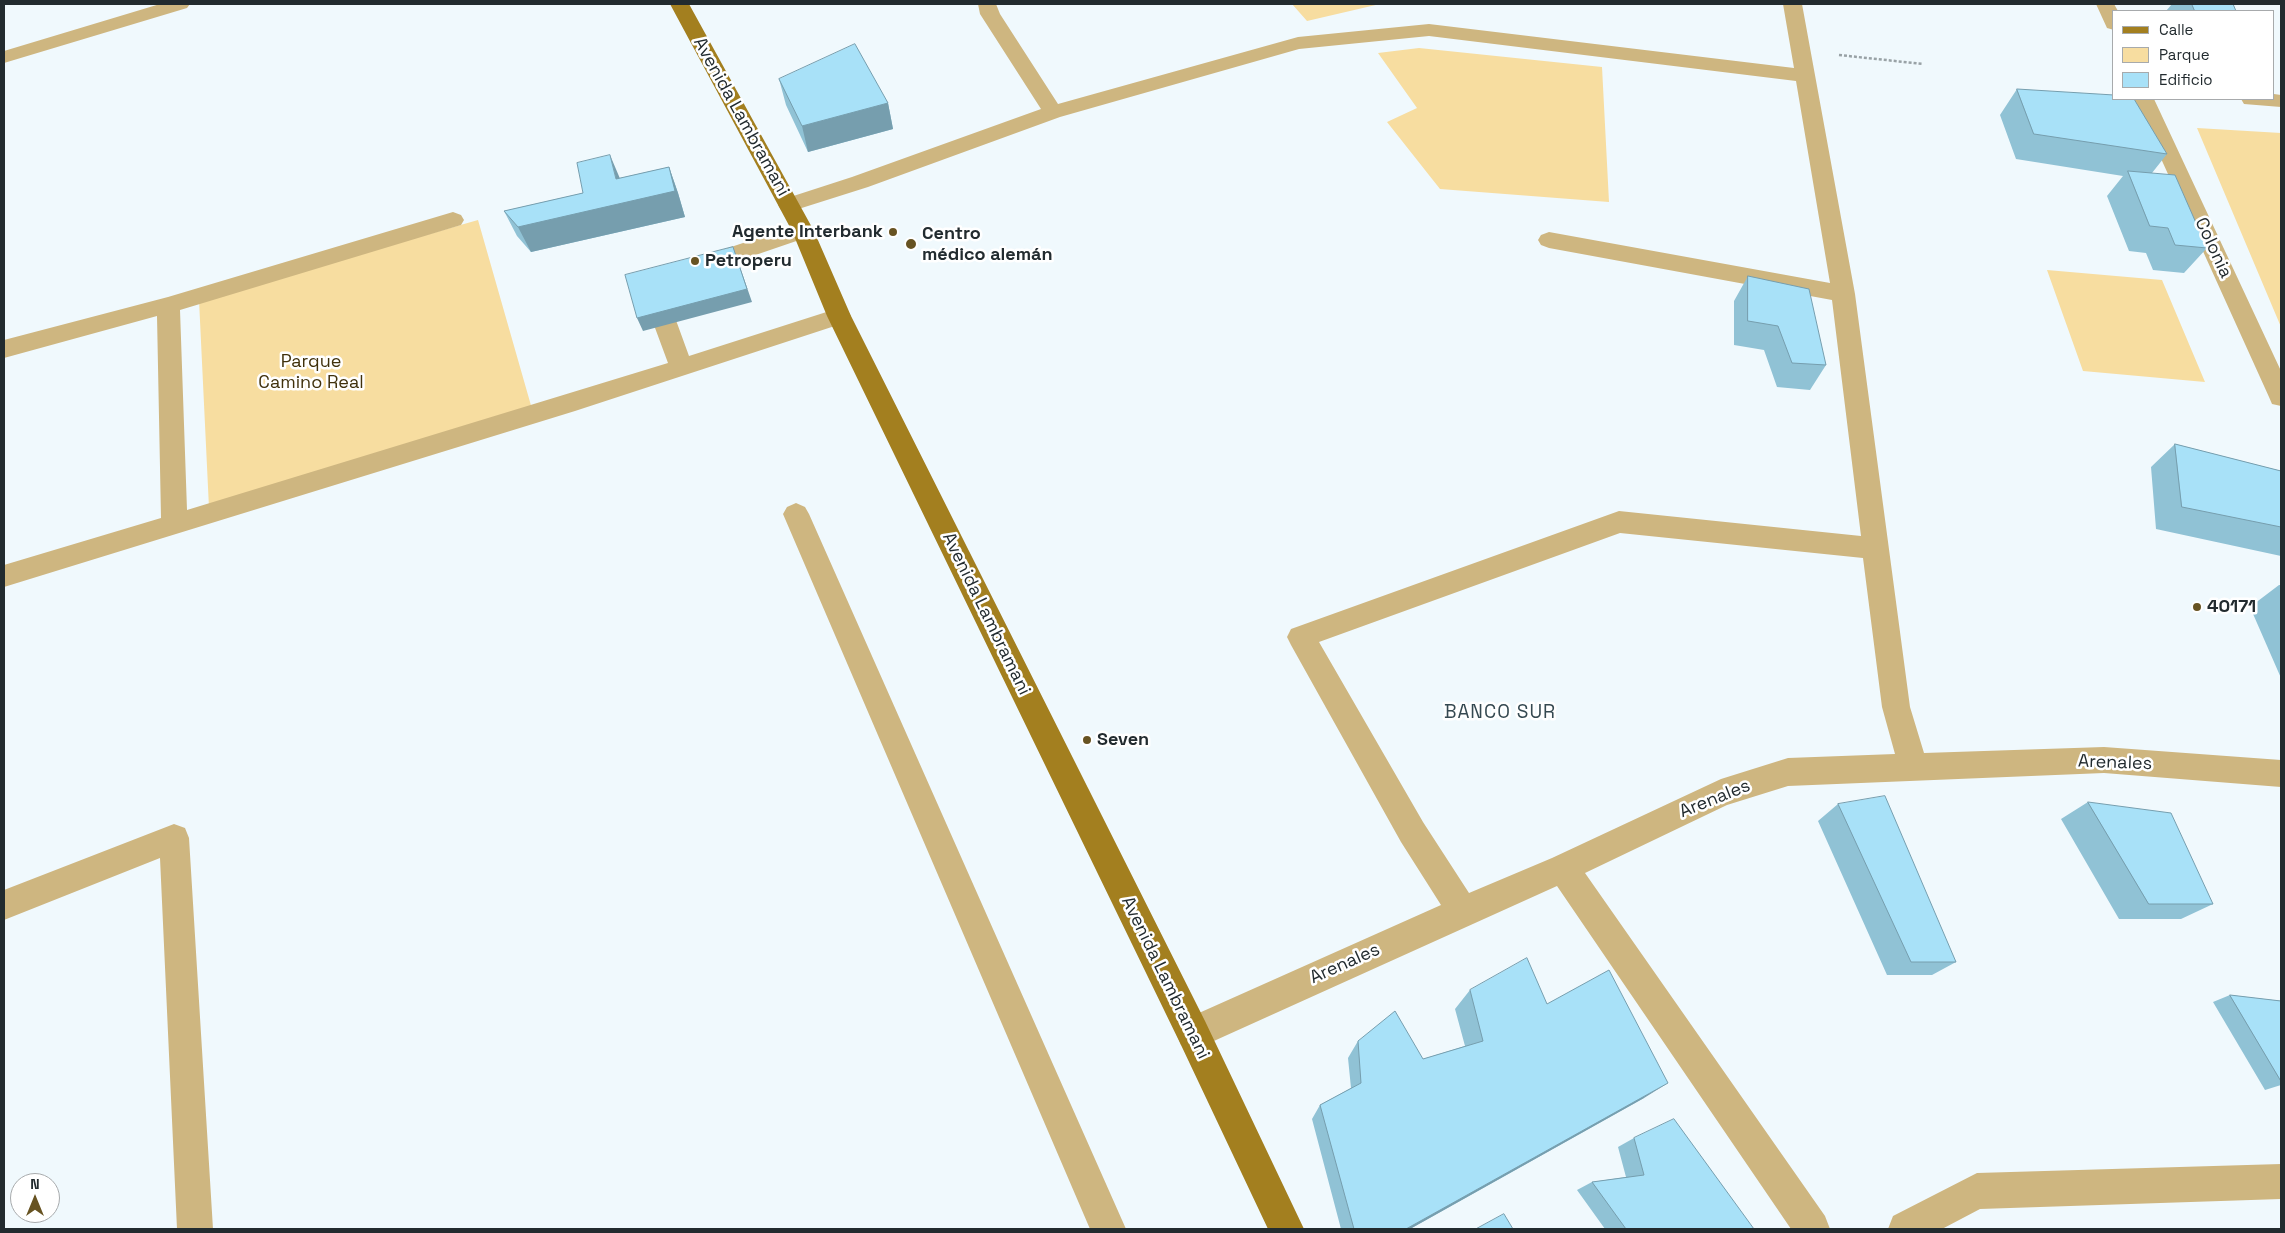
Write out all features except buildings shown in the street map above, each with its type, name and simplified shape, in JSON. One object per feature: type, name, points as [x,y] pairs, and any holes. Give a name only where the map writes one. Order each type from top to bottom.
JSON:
[{"type":"main road","name":"Avenida Lambramani","points":[[679,4],[789,204],[839,316],[1193,1034],[1286,1229]]},
{"type":"street","points":[[4,57],[180,4]]},
{"type":"street","points":[[987,4],[990,14],[1053,112]]},
{"type":"street","points":[[1793,4],[1842,294],[1896,707],[1914,767]]},
{"type":"street","points":[[2105,4],[2112,20]]},
{"type":"street","points":[[789,204],[860,182],[1053,112],[1298,43],[1429,30],[1806,76]]},
{"type":"street","name":"Colonia","points":[[2144,100],[2280,390]]},
{"type":"street","points":[[2266,100],[2281,101]]},
{"type":"street","points":[[4,349],[168,305],[453,220]]},
{"type":"street","points":[[682,368],[650,282],[802,231]]},
{"type":"street","points":[[1549,240],[1842,294]]},
{"type":"street","points":[[168,305],[174,524]]},
{"type":"street","points":[[4,576],[682,368],[839,316]]},
{"type":"street","points":[[796,514],[1108,1229]]},
{"type":"street","points":[[1463,911],[1412,832],[1301,637],[1620,522],[1875,548]]},
{"type":"street","name":"Arenales","points":[[1193,1034],[1463,911],[1563,868],[1722,793],[1788,772],[2104,760],[2281,774]]},
{"type":"street","points":[[4,905],[174,838],[196,1229]]},
{"type":"street","points":[[1563,868],[1812,1229]]},
{"type":"street","points":[[1906,1229],[1977,1191],[2281,1181]]},
{"type":"path","points":[[1801,50],[1923,64]]},
{"type":"green space","points":[[1292,4],[1380,4],[1307,21]]},
{"type":"green space","points":[[1419,48],[1602,67],[1609,202],[1440,189],[1387,122],[1417,108],[1378,53]]},
{"type":"green space","points":[[2197,128],[2281,133],[2281,327]]},
{"type":"green space","name":"Parque Camino Real","points":[[478,220],[532,409],[209,508],[199,300]]},
{"type":"green space","points":[[2047,270],[2162,280],[2205,382],[2083,371]]},
{"type":"place","name":"Agente Interbank","points":[[893,232]]},
{"type":"place","name":"Centro médico alemán","points":[[911,244]]},
{"type":"place","name":"Petroperu","points":[[695,261]]},
{"type":"place","name":"40171","points":[[2197,607]]},
{"type":"place","name":"Seven","points":[[1087,740]]},
{"type":"district","name":"BANCO SUR","points":[[1500,713]]}]
